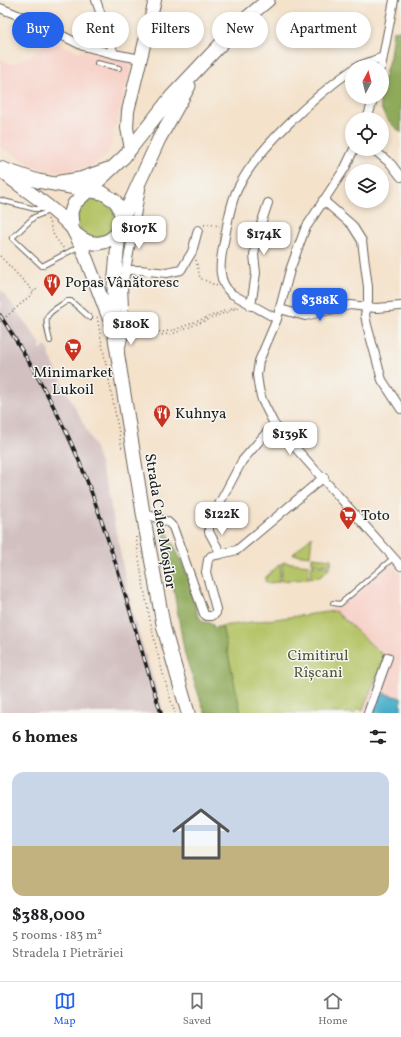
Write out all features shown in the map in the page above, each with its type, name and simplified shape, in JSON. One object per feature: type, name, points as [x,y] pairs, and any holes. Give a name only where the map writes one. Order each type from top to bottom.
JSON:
[{"type":"main road","points":[[131,149],[127,120],[155,0]]},
{"type":"main road","points":[[120,330],[77,236],[71,212],[74,204],[131,149],[171,97],[239,25],[268,0]]},
{"type":"main road","points":[[0,169],[22,188],[54,210],[83,241],[100,244],[114,238],[121,226],[144,171],[197,70]]},
{"type":"main road","points":[[48,184],[80,179],[115,166]]},
{"type":"main road","points":[[0,169],[48,184],[103,193],[115,201],[120,207],[121,226],[114,286],[120,330]]},
{"type":"main road","name":"Strada Calea Moșilor","points":[[120,330],[119,359],[143,513],[164,629],[188,713]]},
{"type":"street","points":[[96,0],[114,54]]},
{"type":"street","points":[[382,60],[394,0]]},
{"type":"street","points":[[0,8],[35,22],[83,46],[141,59]]},
{"type":"street","points":[[375,60],[383,57]]},
{"type":"street","points":[[277,319],[246,305],[226,290],[221,280],[220,271],[227,227],[234,197],[247,173],[269,145],[299,114],[334,82],[345,75]]},
{"type":"street","points":[[351,156],[345,168],[305,229],[297,249],[277,319],[262,352],[257,375],[262,400],[274,424],[324,478],[401,566]]},
{"type":"street","points":[[381,156],[391,164],[401,176]]},
{"type":"street","points":[[136,327],[120,330],[125,270],[144,171]]},
{"type":"street","points":[[323,200],[352,225],[362,241],[368,287],[366,320],[377,365],[385,387],[401,409]]},
{"type":"street","points":[[246,305],[256,274],[254,255],[259,230],[268,203]]},
{"type":"street","points":[[125,270],[167,273],[177,272],[185,266],[193,250],[198,231]]},
{"type":"street","points":[[280,309],[305,316],[350,305],[366,307],[401,306]]},
{"type":"street","points":[[221,554],[209,532],[209,523],[242,461],[274,424]]},
{"type":"street","points":[[143,513],[168,522],[173,527],[204,614],[212,616],[216,613],[216,609],[206,572],[206,566],[211,556],[237,550],[324,478]]},
{"type":"street","points":[[368,713],[388,657]]},
{"type":"lane","points":[[97,63],[119,68]]},
{"type":"lane","points":[[0,200],[35,209],[54,210]]},
{"type":"lane","points":[[54,210],[34,217],[12,238],[42,266],[67,253],[77,236]]},
{"type":"lane","points":[[50,341],[45,319],[47,315],[68,302],[71,301],[90,318]]},
{"type":"lane","points":[[333,603],[340,604],[394,557]]},
{"type":"path","points":[[198,231],[208,224],[227,227]]},
{"type":"path","points":[[59,244],[67,253]]},
{"type":"path","points":[[193,250],[200,278],[226,290]]},
{"type":"path","points":[[0,256],[34,292]]},
{"type":"path","points":[[0,322],[38,288]]},
{"type":"path","points":[[136,327],[163,332],[246,305]]},
{"type":"path","points":[[162,335],[175,333],[246,305]]},
{"type":"path","points":[[96,314],[122,450]]},
{"type":"path","points":[[136,533],[163,679],[175,713]]},
{"type":"shaded area","points":[[64,46],[78,52],[84,51],[118,58],[129,62],[131,67],[117,124],[114,126],[112,131],[114,135],[109,152],[104,158],[90,166],[66,172],[50,172],[32,166],[0,147],[0,58],[10,64],[34,53],[40,48],[64,48]]},
{"type":"shaded area","points":[[0,288],[41,344],[39,347],[41,349],[46,346],[50,351],[48,353],[94,445],[107,487],[133,615],[164,713],[0,713]]},
{"type":"shaded area","points":[[388,561],[401,575],[401,713],[370,713],[363,709],[385,657],[331,608]]},
{"type":"green space","points":[[401,30],[401,133],[389,121],[389,112],[383,112],[380,104],[389,104],[389,60],[393,31]]},
{"type":"green space","points":[[96,200],[106,203],[112,209],[115,219],[112,229],[106,235],[96,238],[86,235],[80,229],[77,219],[80,209],[86,203]]},
{"type":"green space","points":[[163,528],[165,528],[186,572],[192,590],[196,611],[199,617],[204,622],[212,623],[214,628],[222,626],[241,713],[205,713],[185,655]]},
{"type":"green space","points":[[312,536],[310,556],[293,554]]},
{"type":"green space","points":[[312,557],[331,559],[331,565],[312,563]]},
{"type":"green space","points":[[283,562],[309,565],[308,579],[281,581]]},
{"type":"green space","points":[[281,563],[279,582],[268,583],[265,581],[266,577]]},
{"type":"green space","points":[[312,565],[331,567],[320,577],[310,578]]},
{"type":"green space","name":"Cimitirul Rîșcani","points":[[335,611],[385,657],[362,711],[358,708],[356,713],[241,713],[222,626]]},
{"type":"water","points":[[383,693],[401,698],[401,713],[374,713],[374,703]]},
{"type":"railway","points":[[0,315],[46,392],[84,473],[115,562],[161,713]]},
{"type":"place","name":"Popas Vânătoresc","points":[[52,297]]},
{"type":"place","name":"Minimarket Lukoil","points":[[73,362]]},
{"type":"place","name":"Kuhnya","points":[[162,428]]},
{"type":"place","name":"Toto","points":[[348,530]]}]
